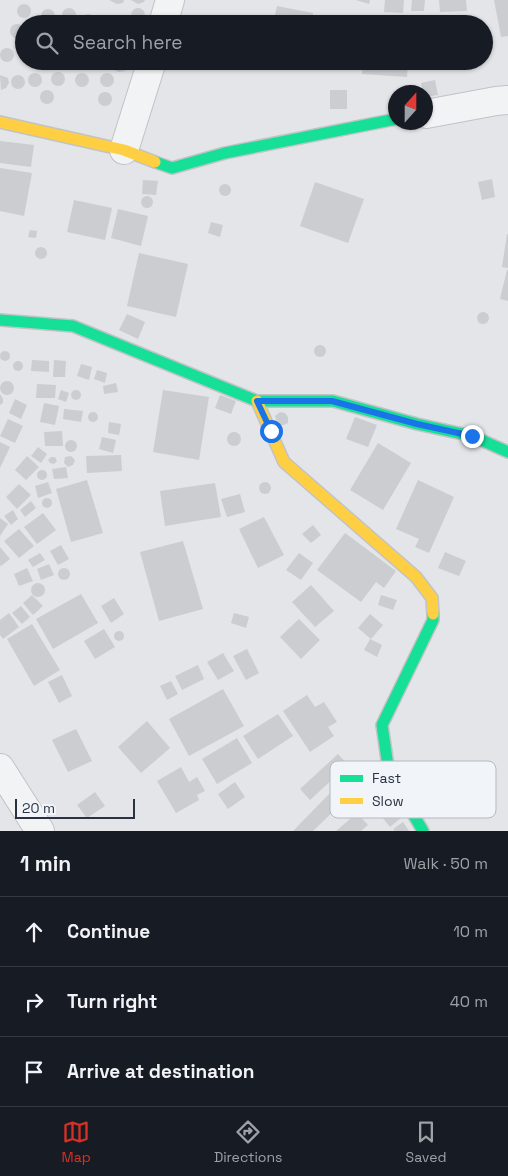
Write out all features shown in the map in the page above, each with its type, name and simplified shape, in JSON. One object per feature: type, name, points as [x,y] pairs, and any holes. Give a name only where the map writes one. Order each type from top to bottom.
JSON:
[{"type":"street","points":[[166,15],[170,0]]},
{"type":"street","points":[[124,150],[149,70]]},
{"type":"street","points":[[433,113],[508,100]]},
{"type":"street","points":[[0,122],[124,150],[172,168],[224,153],[388,122]]},
{"type":"street","points":[[0,320],[73,326],[257,401],[332,401],[417,424],[472,436],[508,452]]},
{"type":"street","points":[[257,401],[284,462],[416,577],[432,598],[433,620],[382,725],[387,761]]},
{"type":"street","points":[[0,768],[40,831]]},
{"type":"street","points":[[415,818],[423,831]]},
{"type":"building","points":[[109,0],[124,0],[123,3],[117,4]]},
{"type":"building","points":[[131,0],[145,0],[138,4]]},
{"type":"building","points":[[356,0],[370,0],[369,4]]},
{"type":"building","points":[[385,0],[404,0],[403,13],[384,12]]},
{"type":"building","points":[[412,0],[425,0],[424,11],[411,11]]},
{"type":"building","points":[[439,0],[466,0],[467,11],[440,12]]},
{"type":"building","points":[[494,0],[508,0],[508,36],[501,37]]},
{"type":"building","points":[[21,4],[27,4],[31,8],[30,15],[17,14],[17,8]]},
{"type":"building","points":[[277,6],[313,13],[313,15],[275,15]]},
{"type":"building","points":[[66,8],[72,8],[76,15],[62,15]]},
{"type":"building","points":[[135,8],[141,8],[145,15],[131,15]]},
{"type":"building","points":[[45,9],[51,9],[55,15],[41,15]]},
{"type":"building","points":[[14,25],[15,37],[12,36],[10,31]]},
{"type":"building","points":[[4,48],[10,48],[14,55],[10,62],[4,62],[0,58],[0,52]]},
{"type":"building","points":[[362,70],[407,70],[407,77],[362,74]]},
{"type":"building","points":[[55,72],[61,72],[65,79],[61,86],[55,86],[51,82],[51,76]]},
{"type":"building","points":[[32,73],[38,73],[42,80],[38,87],[32,87],[28,83],[28,77]]},
{"type":"building","points":[[79,73],[85,73],[89,80],[85,87],[79,87],[75,83],[75,77]]},
{"type":"building","points":[[104,73],[110,73],[114,80],[110,87],[104,87],[100,83],[100,77]]},
{"type":"building","points":[[0,75],[8,78],[9,83],[6,88],[1,90]]},
{"type":"building","points":[[15,75],[21,75],[25,82],[21,89],[15,89],[11,85],[11,79]]},
{"type":"building","points":[[435,80],[438,95],[433,96],[433,85],[421,85],[421,83]]},
{"type":"building","points":[[44,90],[50,90],[54,97],[50,104],[44,104],[40,100],[40,94]]},
{"type":"building","points":[[330,90],[347,90],[347,109],[330,109]]},
{"type":"building","points":[[102,92],[108,92],[112,99],[108,106],[102,106],[98,102],[98,96]]},
{"type":"building","points":[[0,141],[34,145],[31,167],[0,163]]},
{"type":"building","points":[[0,168],[32,173],[24,216],[0,211]]},
{"type":"building","points":[[492,179],[495,197],[482,200],[478,182]]},
{"type":"building","points":[[143,180],[158,181],[156,195],[142,194]]},
{"type":"building","points":[[315,182],[364,199],[348,243],[300,226]]},
{"type":"building","points":[[227,184],[230,185],[230,195],[223,196],[220,195],[219,188],[220,185]]},
{"type":"building","points":[[149,196],[152,197],[152,207],[145,208],[142,207],[141,200],[142,197]]},
{"type":"building","points":[[74,200],[112,208],[105,240],[67,232]]},
{"type":"building","points":[[118,209],[148,216],[141,246],[111,238]]},
{"type":"building","points":[[211,222],[223,225],[220,237],[208,233]]},
{"type":"building","points":[[30,230],[37,231],[36,238],[28,237]]},
{"type":"building","points":[[508,235],[508,268],[502,267]]},
{"type":"building","points":[[39,247],[43,247],[47,253],[43,259],[39,259],[35,255],[35,251]]},
{"type":"building","points":[[139,253],[188,264],[176,317],[127,306]]},
{"type":"building","points":[[508,270],[508,301],[500,299]]},
{"type":"building","points":[[481,312],[485,312],[489,318],[485,324],[481,324],[477,320],[477,316]]},
{"type":"building","points":[[127,314],[145,322],[138,339],[119,330]]},
{"type":"building","points":[[318,345],[322,345],[326,351],[322,357],[318,357],[314,353],[314,349]]},
{"type":"building","points":[[3,351],[7,351],[10,356],[9,360],[3,361],[0,358],[0,354]]},
{"type":"building","points":[[32,360],[49,361],[49,372],[31,371]]},
{"type":"building","points":[[54,360],[66,361],[65,377],[53,377]]},
{"type":"building","points":[[16,361],[20,361],[23,366],[22,370],[16,371],[13,368],[13,364]]},
{"type":"building","points":[[81,364],[92,367],[89,380],[77,376]]},
{"type":"building","points":[[97,370],[107,373],[105,383],[94,379]]},
{"type":"building","points":[[7,381],[12,383],[14,388],[12,393],[7,395],[2,393],[0,388],[2,383]]},
{"type":"building","points":[[116,383],[118,392],[104,394],[103,386]]},
{"type":"building","points":[[37,384],[56,385],[55,398],[36,398]]},
{"type":"building","points":[[61,390],[69,393],[66,402],[58,399]]},
{"type":"building","points":[[74,390],[78,390],[81,395],[80,399],[74,400],[71,397],[71,393]]},
{"type":"building","points":[[163,390],[209,397],[199,460],[153,452]]},
{"type":"building","points":[[0,394],[3,403],[0,405]]},
{"type":"building","points":[[220,395],[236,401],[231,414],[215,408]]},
{"type":"building","points":[[15,399],[27,405],[21,419],[9,413]]},
{"type":"building","points":[[44,403],[59,406],[55,425],[40,422]]},
{"type":"building","points":[[64,409],[83,411],[81,422],[63,419]]},
{"type":"building","points":[[91,412],[95,412],[98,417],[97,421],[91,422],[88,419],[88,415]]},
{"type":"building","points":[[280,412],[285,413],[288,417],[288,423],[284,425],[278,425],[275,416]]},
{"type":"building","points":[[355,417],[377,425],[368,447],[346,439]]},
{"type":"building","points":[[8,419],[23,426],[15,443],[0,436]]},
{"type":"building","points":[[109,422],[121,424],[119,435],[108,433]]},
{"type":"building","points":[[62,431],[63,446],[45,446],[44,432]]},
{"type":"building","points":[[234,432],[239,434],[241,439],[239,444],[234,446],[229,444],[227,439],[229,434]]},
{"type":"building","points":[[102,437],[116,440],[113,453],[99,449]]},
{"type":"building","points":[[69,440],[73,440],[77,446],[73,452],[69,452],[65,448],[65,444]]},
{"type":"building","points":[[0,442],[10,447],[0,468]]},
{"type":"building","points":[[378,443],[411,463],[383,510],[350,490]]},
{"type":"building","points":[[38,447],[47,454],[41,463],[31,456]]},
{"type":"building","points":[[121,455],[122,471],[87,473],[86,456]]},
{"type":"building","points":[[27,456],[39,467],[26,480],[15,470]]},
{"type":"building","points":[[71,456],[75,460],[73,465],[68,467],[64,463],[65,457]]},
{"type":"building","points":[[51,457],[55,457],[57,461],[54,464],[48,460]]},
{"type":"building","points":[[66,467],[68,478],[54,479],[52,469]]},
{"type":"building","points":[[40,470],[44,470],[47,475],[46,479],[40,480],[37,477],[37,473]]},
{"type":"building","points":[[87,480],[103,533],[71,542],[56,489]]},
{"type":"building","points":[[418,480],[454,497],[429,553],[415,547],[419,539],[396,529]]},
{"type":"building","points":[[48,482],[52,493],[38,498],[35,486]]},
{"type":"building","points":[[263,482],[267,482],[271,488],[267,494],[263,494],[259,490],[259,486]]},
{"type":"building","points":[[215,483],[221,517],[165,526],[160,491]]},
{"type":"building","points":[[19,484],[31,495],[17,509],[6,497]]},
{"type":"building","points":[[240,494],[245,512],[227,517],[221,499]]},
{"type":"building","points":[[45,498],[49,498],[52,503],[51,507],[45,508],[42,505],[42,501]]},
{"type":"building","points":[[31,501],[36,508],[25,517],[20,510]]},
{"type":"building","points":[[13,510],[18,519],[11,525],[4,516]]},
{"type":"building","points":[[43,513],[56,530],[37,544],[24,527]]},
{"type":"building","points":[[264,517],[284,555],[258,568],[239,529]]},
{"type":"building","points":[[0,518],[8,524],[0,536]]},
{"type":"building","points":[[313,525],[321,535],[311,543],[302,534]]},
{"type":"building","points":[[19,529],[34,546],[19,558],[4,541]]},
{"type":"building","points":[[345,533],[396,571],[384,588],[376,582],[361,602],[317,570]]},
{"type":"building","points":[[183,541],[203,609],[159,621],[140,552]]},
{"type":"building","points":[[61,545],[69,559],[58,565],[50,551]]},
{"type":"building","points":[[0,547],[10,559],[1,566],[0,565]]},
{"type":"building","points":[[445,552],[466,561],[459,576],[438,568]]},
{"type":"building","points":[[40,553],[45,560],[33,567],[28,560]]},
{"type":"building","points":[[299,553],[313,563],[301,580],[286,570]]},
{"type":"building","points":[[49,564],[54,575],[41,580],[37,569]]},
{"type":"building","points":[[27,568],[33,581],[19,586],[14,574]]},
{"type":"building","points":[[62,568],[66,568],[70,574],[66,580],[62,580],[58,576],[58,572]]},
{"type":"building","points":[[38,583],[43,585],[45,590],[43,595],[38,597],[33,595],[31,590],[33,585]]},
{"type":"building","points":[[311,585],[334,611],[315,627],[292,602]]},
{"type":"building","points":[[81,594],[98,623],[53,649],[36,619]]},
{"type":"building","points":[[32,595],[43,606],[33,615],[23,603]]},
{"type":"building","points":[[381,595],[397,600],[393,610],[378,605]]},
{"type":"building","points":[[114,598],[124,614],[111,623],[101,606]]},
{"type":"building","points":[[21,606],[30,617],[22,624],[12,613]]},
{"type":"building","points":[[9,613],[19,627],[3,639],[0,635],[0,620]]},
{"type":"building","points":[[234,613],[249,617],[246,628],[231,623]]},
{"type":"building","points":[[370,614],[383,625],[371,639],[358,628]]},
{"type":"building","points":[[299,619],[320,640],[301,659],[280,637]]},
{"type":"building","points":[[32,624],[60,670],[34,686],[7,639]]},
{"type":"building","points":[[104,629],[115,647],[95,659],[84,641]]},
{"type":"building","points":[[117,631],[121,631],[124,636],[123,640],[117,641],[114,638],[114,634]]},
{"type":"building","points":[[370,639],[382,645],[377,657],[364,650]]},
{"type":"building","points":[[247,649],[259,673],[246,680],[233,656]]},
{"type":"building","points":[[223,653],[234,671],[218,680],[207,662]]},
{"type":"building","points":[[198,665],[204,679],[182,690],[175,676]]},
{"type":"building","points":[[62,675],[72,696],[59,703],[48,682]]},
{"type":"building","points":[[171,681],[178,694],[167,700],[160,686]]},
{"type":"building","points":[[223,689],[244,726],[189,756],[169,719]]},
{"type":"building","points":[[307,695],[315,707],[324,702],[337,722],[328,727],[334,736],[310,752],[283,711]]},
{"type":"building","points":[[278,714],[293,736],[258,759],[243,736]]},
{"type":"building","points":[[147,721],[170,748],[141,773],[118,747]]},
{"type":"building","points":[[76,729],[92,761],[68,772],[52,740]]},
{"type":"building","points":[[237,738],[252,763],[217,784],[202,759]]},
{"type":"building","points":[[338,754],[344,761],[330,761]]},
{"type":"building","points":[[330,761],[330,782],[310,800],[300,789]]},
{"type":"building","points":[[181,767],[189,782],[197,777],[205,791],[197,795],[199,800],[176,813],[157,781]]},
{"type":"building","points":[[235,782],[245,797],[228,809],[218,794]]},
{"type":"building","points":[[95,792],[105,806],[87,818],[77,805]]},
{"type":"building","points":[[330,793],[330,815],[313,831],[293,831]]},
{"type":"building","points":[[351,818],[362,818],[368,825],[361,831],[336,831]]},
{"type":"building","points":[[383,818],[401,818],[390,827]]},
{"type":"building","points":[[403,822],[409,831],[395,831],[393,829]]},
{"type":"traffic: fast","points":[[155,162],[172,168],[225,153],[388,121]]},
{"type":"traffic: fast","points":[[0,320],[73,326],[257,401],[333,401],[417,424],[472,436],[508,452]]},
{"type":"traffic: fast","points":[[387,761],[382,725],[433,620],[433,614]]},
{"type":"traffic: fast","points":[[415,818],[423,831]]},
{"type":"traffic: slow","points":[[0,122],[124,150],[155,162]]},
{"type":"traffic: slow","points":[[257,401],[284,462],[416,577],[432,598],[433,614]]},
{"type":"route","points":[[271,431],[257,401],[332,401],[417,424],[472,436]]}]
